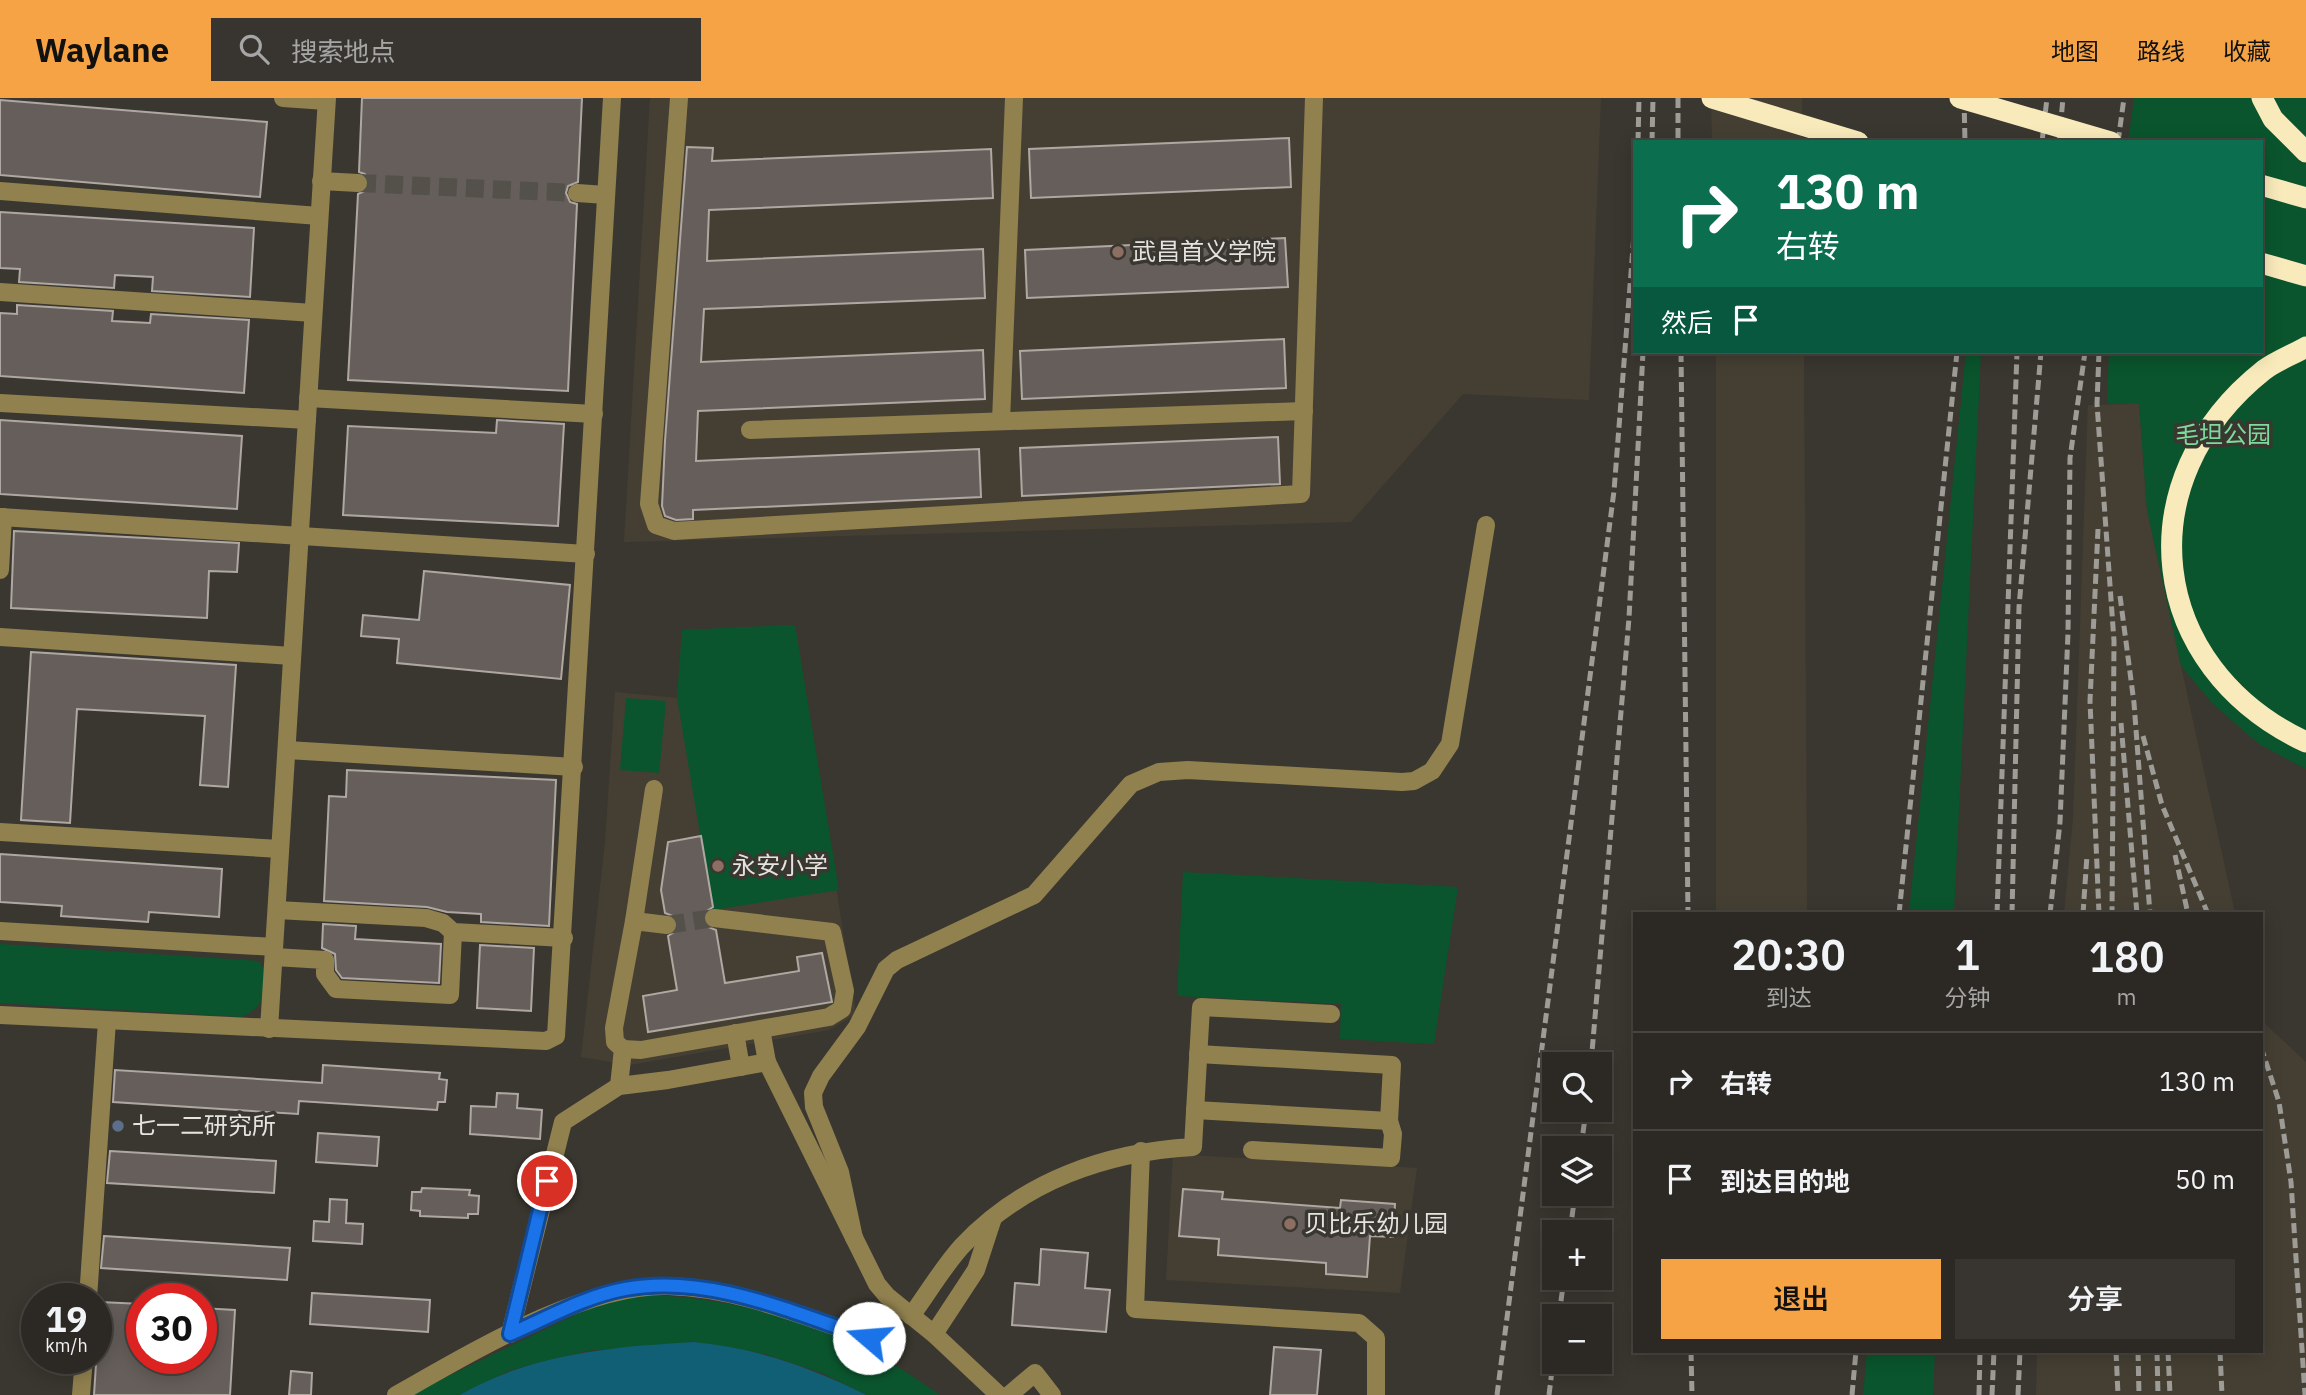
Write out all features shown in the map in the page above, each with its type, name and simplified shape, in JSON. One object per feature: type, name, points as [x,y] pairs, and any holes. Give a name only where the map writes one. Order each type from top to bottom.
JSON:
[{"type":"highway","points":[[1712,98],[1851,140]]},
{"type":"highway","points":[[1960,98],[2104,140]]},
{"type":"highway","points":[[2262,98],[2273,119],[2306,152]]},
{"type":"highway","points":[[2263,186],[2306,198]]},
{"type":"highway","points":[[2263,264],[2306,276]]},
{"type":"highway","points":[[2306,348],[2265,369],[2231,401],[2204,434],[2182,480],[2173,522],[2171,560],[2176,595],[2190,636],[2213,668],[2237,696],[2267,721],[2306,742]]},
{"type":"street","points":[[269,1029],[327,100],[283,98]]},
{"type":"street","points":[[0,1015],[553,1040],[558,1030],[564,938],[612,98]]},
{"type":"street","points":[[679,98],[649,503],[656,525],[662,529],[707,530],[1301,494],[1314,98]]},
{"type":"street","points":[[1001,421],[1014,98]]},
{"type":"street","points":[[321,181],[358,183]]},
{"type":"street","points":[[0,191],[319,216]]},
{"type":"street","points":[[577,193],[606,195]]},
{"type":"street","points":[[0,292],[313,313]]},
{"type":"street","points":[[308,398],[594,414]]},
{"type":"street","points":[[0,403],[307,420]]},
{"type":"street","points":[[750,430],[1304,411]]},
{"type":"street","points":[[0,570],[2,517],[586,554]]},
{"type":"street","points":[[854,1238],[840,1172],[814,1107],[813,1093],[821,1076],[857,1027],[886,969],[897,960],[1034,895],[1120,793],[1141,778],[1170,770],[1402,782],[1414,781],[1432,771],[1453,735],[1486,525]]},
{"type":"street","points":[[0,637],[292,656]]},
{"type":"street","points":[[286,750],[574,767]]},
{"type":"street","points":[[654,789],[614,1028],[615,1042],[623,1049],[641,1050],[830,1017],[842,1009],[845,991],[832,932],[714,918]]},
{"type":"street","points":[[0,831],[281,849]]},
{"type":"street","points":[[277,910],[426,918],[443,923],[453,932],[564,938]]},
{"type":"street","points":[[634,921],[667,925]]},
{"type":"street","points":[[0,931],[274,952],[325,960],[324,974],[336,989],[450,995],[453,932]]},
{"type":"street","points":[[396,1395],[510,1334],[607,1294],[637,1287],[670,1286],[721,1292],[869,1338],[904,1310],[962,1246],[993,1218],[1046,1182],[1079,1169],[1141,1152],[1193,1147],[1201,1007],[1331,1014]]},
{"type":"street","points":[[89,1283],[107,1021]]},
{"type":"street","points":[[761,1029],[766,1062],[877,1284],[999,1395]]},
{"type":"street","points":[[735,1033],[741,1066]]},
{"type":"street","points":[[619,1086],[623,1049]]},
{"type":"street","points":[[1198,1054],[1392,1065],[1389,1121],[1393,1134],[1391,1158],[1252,1150]]},
{"type":"street","points":[[510,1334],[559,1130],[566,1119],[619,1086],[766,1062]]},
{"type":"street","points":[[1195,1110],[1389,1121]]},
{"type":"street","points":[[1141,1152],[1135,1309],[1359,1323],[1376,1338],[1376,1395]]},
{"type":"street","points":[[934,1334],[976,1270],[993,1218]]},
{"type":"street","points":[[1009,1395],[1035,1373],[1052,1395]]},
{"type":"street","points":[[81,1395],[83,1374]]},
{"type":"shaded area","name":"武昌首义学院","points":[[650,98],[1601,98],[1589,400],[1463,394],[1351,522],[624,542]]},
{"type":"shaded area","points":[[1711,98],[1802,98],[1802,140],[1712,140]]},
{"type":"shaded area","points":[[1716,354],[1804,354],[1807,912],[1716,912]]},
{"type":"shaded area","points":[[2139,404],[2147,510],[2235,912],[2064,912],[2073,818],[2088,405]]},
{"type":"shaded area","name":"永安小学","points":[[795,625],[856,1014],[829,1030],[630,1065],[581,1057],[605,842],[615,692],[677,698],[682,630]]},
{"type":"shaded area","points":[[2263,1022],[2306,1062],[2306,1395],[2036,1395],[2037,1353],[2263,1353]]},
{"type":"shaded area","name":"贝比乐幼儿园","points":[[1173,1154],[1417,1168],[1400,1293],[1166,1280]]},
{"type":"green space","name":"毛坦公园","points":[[2134,98],[2306,98],[2306,769],[2259,744],[2213,704],[2181,666],[2147,510],[2139,404],[2107,404],[2109,354],[2263,354],[2263,140],[2128,140]]},
{"type":"green space","points":[[1966,354],[1981,354],[1954,912],[1909,912]]},
{"type":"green space","points":[[795,625],[839,890],[713,910],[677,698],[682,630]]},
{"type":"green space","points":[[626,698],[666,701],[659,773],[620,770]]},
{"type":"green space","points":[[1183,872],[1458,887],[1434,1044],[1340,1039],[1341,1004],[1177,996]]},
{"type":"green space","points":[[0,944],[258,961],[266,976],[265,993],[256,1008],[241,1017],[0,1003]]},
{"type":"green space","points":[[645,1295],[724,1303],[805,1323],[876,1354],[940,1395],[866,1395],[822,1373],[765,1354],[694,1342],[586,1351],[511,1370],[460,1395],[409,1395],[600,1303]]},
{"type":"green space","points":[[1867,1353],[1935,1353],[1933,1395],[1863,1395]]},
{"type":"water","points":[[694,1342],[739,1349],[782,1360],[866,1395],[460,1395],[487,1381],[544,1361],[633,1346]]},
{"type":"building","points":[[362,98],[582,98],[578,182],[568,186],[566,193],[570,202],[577,204],[568,391],[348,380],[358,194],[367,190],[369,183],[365,174],[359,172]]},
{"type":"building","points":[[0,100],[267,122],[260,197],[0,175]]},
{"type":"building","points":[[1289,138],[1291,187],[1031,198],[1029,149]]},
{"type":"building","points":[[687,147],[713,148],[712,161],[991,149],[993,198],[709,210],[707,261],[983,249],[985,298],[704,309],[701,362],[983,350],[985,399],[698,411],[696,461],[979,449],[981,497],[693,510],[693,519],[676,520],[665,516],[662,506],[665,441]]},
{"type":"building","points":[[0,212],[254,228],[250,297],[152,291],[153,277],[115,275],[114,288],[19,282],[20,269],[0,268]]},
{"type":"building","points":[[1285,238],[1288,287],[1027,298],[1025,250]]},
{"type":"building","points":[[17,305],[113,311],[112,321],[150,323],[151,314],[249,320],[244,393],[0,376],[0,313],[17,314]]},
{"type":"building","points":[[1284,339],[1286,388],[1022,399],[1020,351]]},
{"type":"building","points":[[0,420],[242,436],[237,509],[0,494]]},
{"type":"building","points":[[497,420],[564,424],[558,526],[343,515],[348,426],[496,433]]},
{"type":"building","points":[[1278,437],[1280,484],[1022,496],[1020,448]]},
{"type":"building","points":[[14,531],[239,543],[237,572],[209,571],[207,618],[11,608]]},
{"type":"building","points":[[424,571],[570,585],[561,679],[397,663],[399,639],[361,636],[363,615],[419,620]]},
{"type":"building","points":[[31,652],[236,665],[228,787],[200,785],[205,716],[77,709],[70,823],[21,820]]},
{"type":"building","points":[[347,770],[556,780],[549,926],[481,922],[481,914],[447,912],[427,907],[324,901],[329,796],[346,797]]},
{"type":"building","points":[[701,836],[713,907],[705,912],[703,922],[716,930],[725,983],[799,971],[797,957],[822,953],[832,1002],[648,1032],[643,996],[677,990],[668,936],[676,931],[678,921],[665,913],[661,890],[668,842]]},
{"type":"building","points":[[0,854],[222,869],[219,917],[149,912],[148,922],[61,916],[62,906],[0,902]]},
{"type":"building","points":[[323,924],[356,926],[355,939],[441,944],[439,983],[342,978],[336,970],[335,954],[322,948]]},
{"type":"building","points":[[480,945],[534,948],[531,1011],[477,1008]]},
{"type":"building","points":[[323,1065],[440,1073],[439,1079],[447,1080],[445,1102],[438,1102],[437,1110],[299,1101],[298,1114],[113,1102],[115,1070],[322,1083]]},
{"type":"building","points":[[497,1093],[518,1094],[517,1108],[542,1110],[540,1139],[470,1134],[471,1106],[496,1107]]},
{"type":"building","points":[[318,1133],[379,1137],[377,1166],[316,1162]]},
{"type":"building","points":[[110,1151],[276,1161],[274,1193],[107,1183]]},
{"type":"building","points":[[422,1188],[470,1190],[469,1195],[479,1196],[478,1214],[468,1214],[468,1218],[420,1216],[420,1211],[411,1210],[412,1192],[421,1192]]},
{"type":"building","points":[[1183,1189],[1223,1192],[1222,1199],[1340,1208],[1341,1200],[1395,1204],[1393,1237],[1370,1236],[1367,1277],[1326,1274],[1326,1263],[1218,1255],[1219,1239],[1179,1236]]},
{"type":"building","points":[[330,1199],[347,1200],[346,1223],[363,1224],[362,1244],[313,1241],[314,1221],[329,1222]]},
{"type":"building","points":[[104,1236],[290,1248],[287,1280],[101,1268]]},
{"type":"building","points":[[1041,1249],[1088,1253],[1085,1288],[1110,1290],[1106,1332],[1012,1325],[1015,1283],[1039,1285]]},
{"type":"building","points":[[312,1293],[430,1300],[428,1332],[310,1324]]},
{"type":"building","points":[[112,1303],[126,1303],[126,1374],[217,1374],[217,1309],[235,1310],[230,1395],[94,1395],[95,1374],[112,1374]]},
{"type":"building","points":[[1274,1347],[1321,1350],[1317,1395],[1270,1395]]},
{"type":"building","points":[[291,1371],[312,1373],[311,1395],[289,1395]]},
{"type":"tunnel","points":[[358,183],[577,193]]},
{"type":"tunnel","points":[[667,925],[714,918]]},
{"type":"railway","points":[[1638,140],[1639,98]]},
{"type":"railway","points":[[1652,140],[1653,98]]},
{"type":"railway","points":[[1678,98],[1678,140]]},
{"type":"railway","points":[[1964,98],[1965,140]]},
{"type":"railway","points":[[2042,140],[2047,98]]},
{"type":"railway","points":[[2059,140],[2063,98]]},
{"type":"railway","points":[[2118,140],[2124,98]]},
{"type":"railway","points":[[1497,1395],[1614,491],[1633,247]]},
{"type":"railway","points":[[1592,1052],[1629,618],[1643,354]]},
{"type":"railway","points":[[1681,354],[1688,912]]},
{"type":"railway","points":[[1899,912],[1957,354]]},
{"type":"railway","points":[[1997,912],[2017,354]]},
{"type":"railway","points":[[2012,912],[2019,607],[2041,354]]},
{"type":"railway","points":[[2050,912],[2060,822],[2068,633],[2070,458],[2085,354]]},
{"type":"railway","points":[[2099,354],[2097,404],[2114,641],[2112,912]]},
{"type":"railway","points":[[2098,529],[2090,701],[2099,912]]},
{"type":"railway","points":[[2120,596],[2134,703],[2150,912]]},
{"type":"railway","points":[[2121,723],[2137,912]]},
{"type":"railway","points":[[2143,736],[2162,805],[2207,912]]},
{"type":"railway","points":[[2083,912],[2087,855]]},
{"type":"railway","points":[[2175,855],[2188,912]]},
{"type":"railway","points":[[2263,1053],[2279,1102],[2291,1182],[2305,1395]]},
{"type":"railway","points":[[1583,1136],[1584,1122]]},
{"type":"railway","points":[[1572,1220],[1573,1206]]},
{"type":"railway","points":[[1561,1304],[1562,1290]]},
{"type":"railway","points":[[1691,1353],[1692,1395]]},
{"type":"railway","points":[[1852,1395],[1856,1353]]},
{"type":"railway","points":[[1979,1395],[1980,1353]]},
{"type":"railway","points":[[1992,1395],[1994,1353]]},
{"type":"railway","points":[[2018,1395],[2020,1353]]},
{"type":"railway","points":[[2116,1353],[2118,1395]]},
{"type":"railway","points":[[2138,1353],[2139,1395]]},
{"type":"railway","points":[[2157,1353],[2158,1395]]},
{"type":"railway","points":[[2168,1353],[2170,1395]]},
{"type":"railway","points":[[2220,1353],[2222,1395]]},
{"type":"railway","points":[[1549,1395],[1552,1374]]},
{"type":"place","name":"武昌首义学院","points":[[1118,252]]},
{"type":"place","name":"永安小学","points":[[718,866]]},
{"type":"place","name":"七一二研究所","points":[[118,1126]]},
{"type":"place","name":"贝比乐幼儿园","points":[[1290,1224]]},
{"type":"route","points":[[547,1181],[510,1334],[622,1289],[670,1286],[721,1292],[869,1338]]}]
